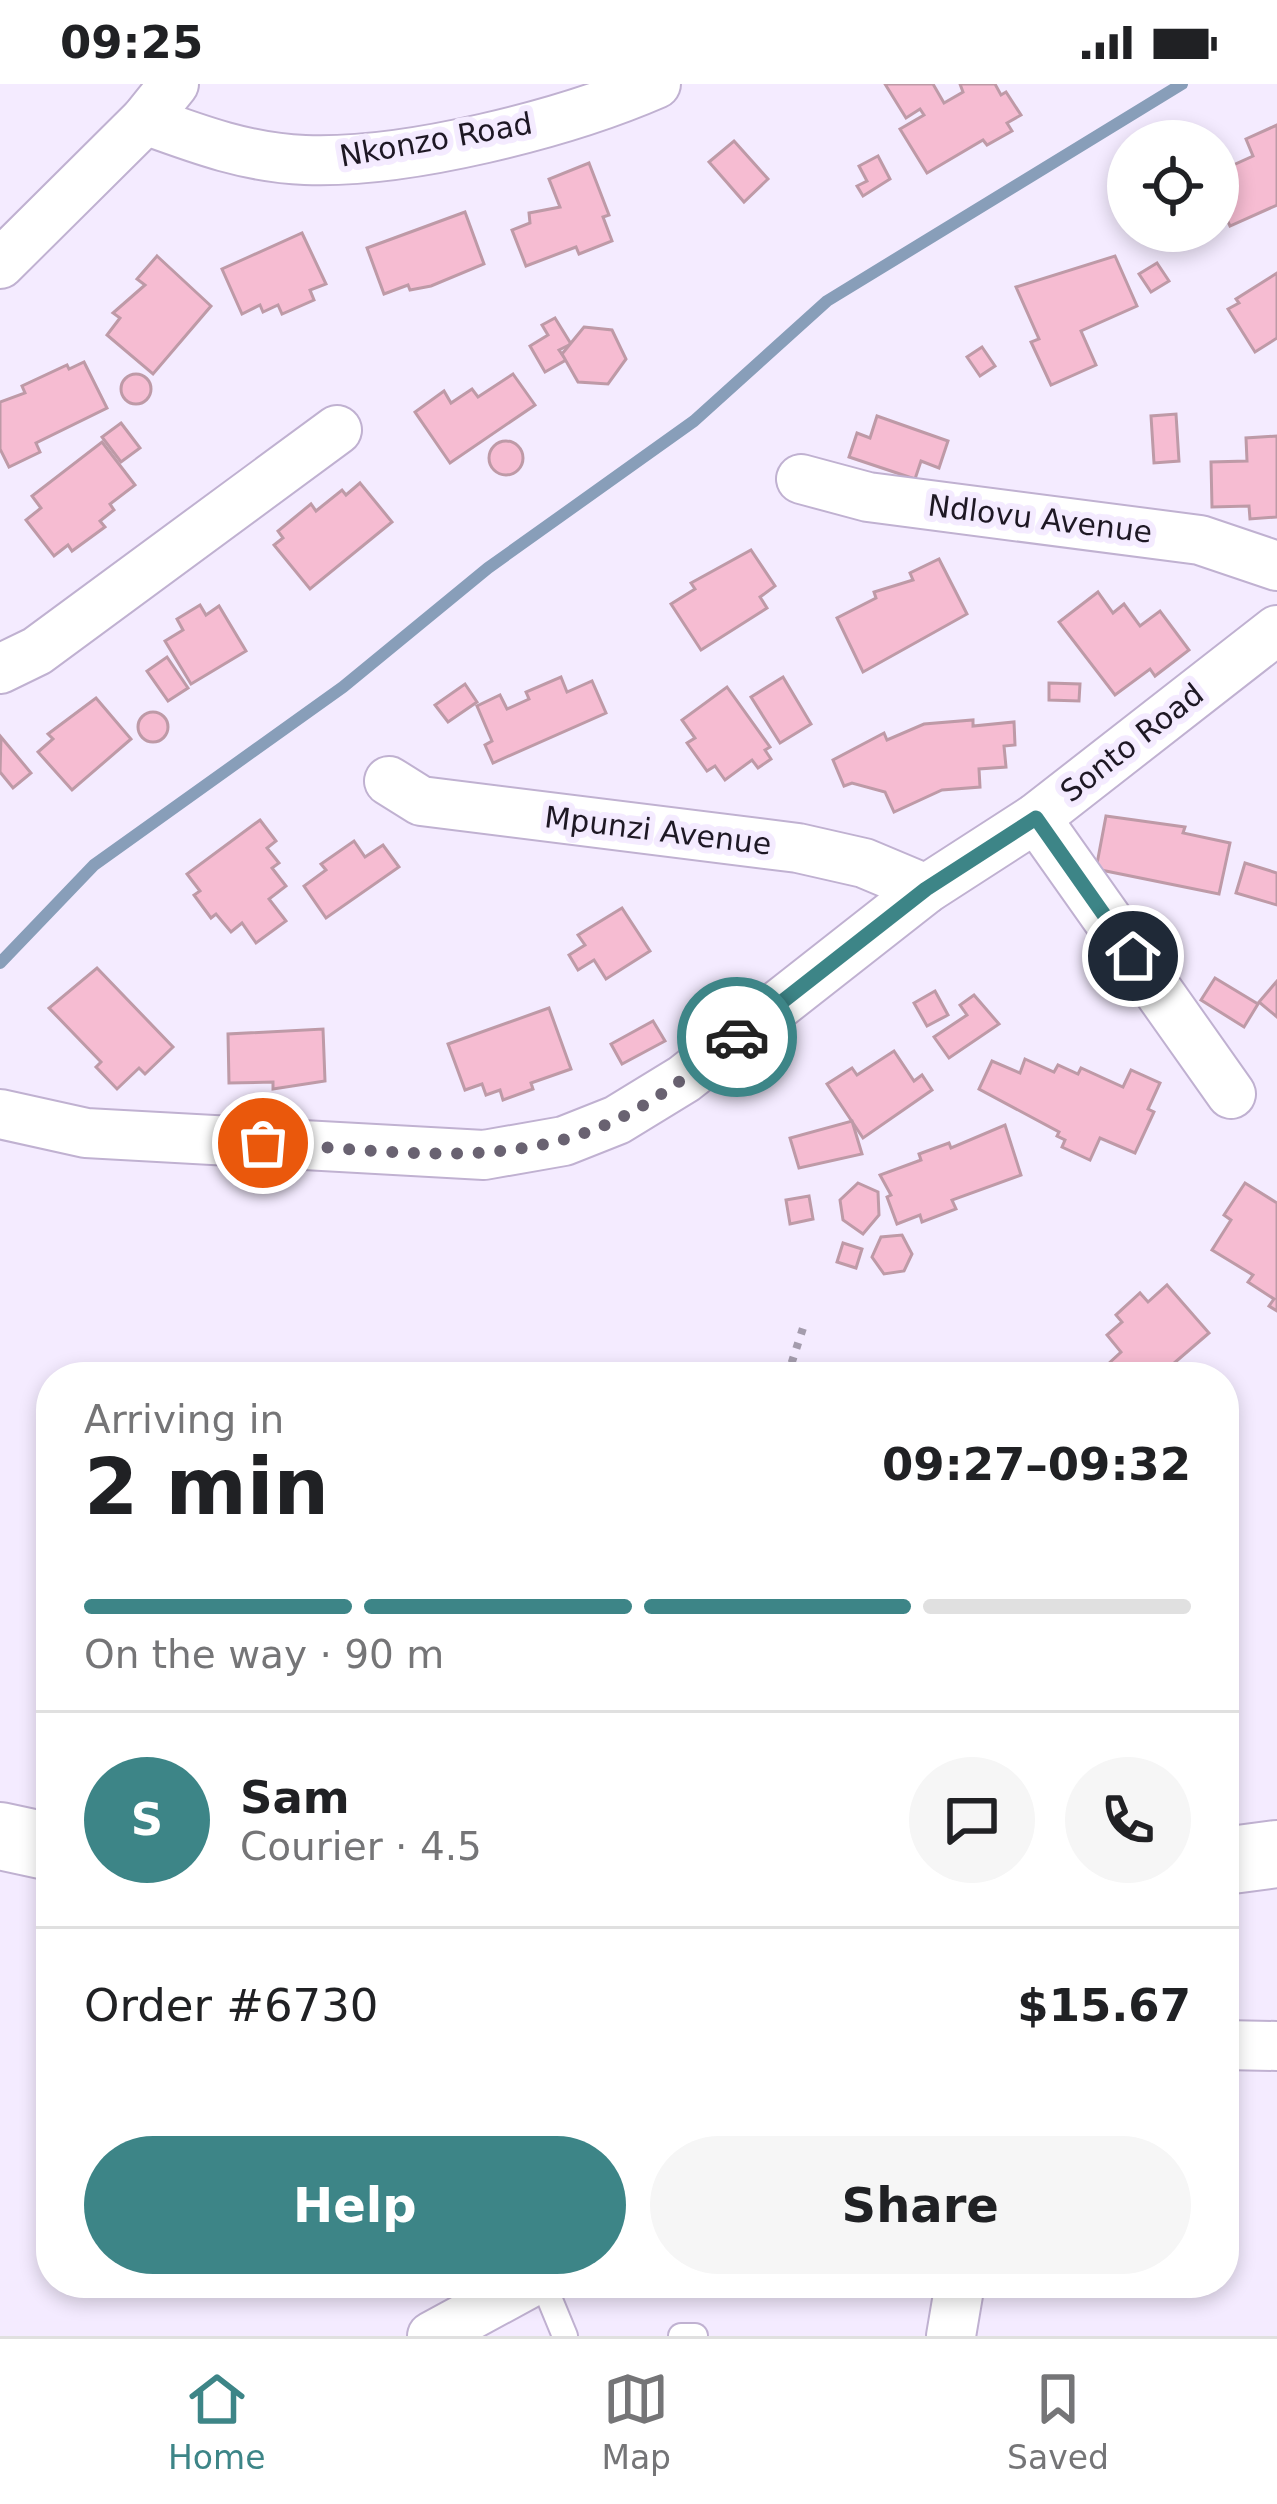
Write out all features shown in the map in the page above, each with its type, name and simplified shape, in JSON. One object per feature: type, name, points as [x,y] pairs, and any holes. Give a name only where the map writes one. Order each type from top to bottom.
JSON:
[{"type":"highway","points":[[0,1835],[36,1843]]},
{"type":"highway","points":[[1239,1859],[1277,1854]]},
{"type":"street","name":"Nkonzo Road","points":[[159,102],[226,150],[304,160],[376,157],[521,106],[656,84]]},
{"type":"street","points":[[0,264],[159,102]]},
{"type":"street","points":[[0,669],[37,651],[337,430]]},
{"type":"street","name":"Ndlovu Avenue","points":[[801,479],[868,497],[1200,540],[1277,566]]},
{"type":"street","name":"Sonto Road","points":[[0,1114],[86,1133],[484,1155],[564,1141],[617,1120],[684,1079],[926,889],[1036,818],[1277,630]]},
{"type":"street","name":"Mpunzi Avenue","points":[[389,781],[421,801],[798,848],[864,863],[926,889]]},
{"type":"street","points":[[1036,818],[1231,1094]]},
{"type":"street","points":[[1239,2045],[1277,2046]]},
{"type":"street","points":[[432,2336],[502,2298]]},
{"type":"street","points":[[951,2336],[957,2298]]},
{"type":"lane","points":[[549,2298],[565,2336]]},
{"type":"lane","points":[[680,2336],[695,2336]]},
{"type":"path","points":[[793,1362],[805,1322]]},
{"type":"building","points":[[885,84],[933,84],[944,103],[963,92],[960,84],[995,84],[1021,115],[1007,123],[1012,131],[987,145],[983,140],[927,173],[900,129],[924,115],[920,109],[906,118]]},
{"type":"building","points":[[1277,125],[1277,205],[1239,222],[1239,162],[1253,156],[1246,139]]},
{"type":"building","points":[[734,141],[768,179],[744,202],[709,162]]},
{"type":"building","points":[[878,156],[890,179],[863,196],[857,186],[867,181],[859,166]]},
{"type":"building","points":[[589,163],[609,215],[603,217],[612,241],[579,254],[576,247],[526,266],[512,230],[530,223],[529,213],[560,207],[549,179]]},
{"type":"building","points":[[465,212],[484,264],[431,286],[410,290],[408,285],[384,294],[367,248]]},
{"type":"building","points":[[302,233],[326,284],[310,290],[314,300],[282,314],[278,305],[263,312],[260,305],[242,314],[222,269]]},
{"type":"building","points":[[157,256],[211,306],[153,374],[107,335],[120,318],[113,313],[145,285],[137,279]]},
{"type":"building","points":[[1115,256],[1137,306],[1081,331],[1096,365],[1051,385],[1031,342],[1039,339],[1016,287]]},
{"type":"building","points":[[1157,263],[1169,281],[1151,292],[1139,274]]},
{"type":"building","points":[[1277,273],[1277,338],[1255,352],[1228,309]]},
{"type":"building","points":[[555,318],[571,344],[559,350],[566,360],[545,372],[530,346],[548,335],[542,325]]},
{"type":"building","points":[[584,327],[612,330],[626,359],[608,384],[578,382],[562,354]]},
{"type":"building","points":[[982,347],[995,366],[980,376],[967,357]]},
{"type":"building","points":[[84,362],[107,408],[36,443],[40,452],[9,467],[0,449],[0,402],[25,393],[22,386]]},
{"type":"building","points":[[136,374],[151,389],[136,404],[121,389]]},
{"type":"building","points":[[513,374],[535,405],[450,463],[415,412],[444,391],[451,403],[472,389],[478,397]]},
{"type":"building","points":[[1176,414],[1179,461],[1154,463],[1151,416]]},
{"type":"building","points":[[877,416],[948,441],[939,468],[921,461],[915,479],[849,457],[857,433],[870,438]]},
{"type":"building","points":[[121,423],[140,448],[121,462],[102,437]]},
{"type":"building","points":[[1277,436],[1277,517],[1250,519],[1249,506],[1212,507],[1211,462],[1247,461],[1246,438]]},
{"type":"building","points":[[506,441],[518,446],[523,458],[518,470],[506,475],[494,470],[489,458],[494,446]]},
{"type":"building","points":[[102,442],[135,485],[110,504],[114,510],[100,521],[105,527],[72,551],[68,545],[54,556],[26,520],[41,508],[32,496]]},
{"type":"building","points":[[360,483],[392,522],[310,589],[274,545],[283,538],[278,531],[311,504],[316,511],[342,490],[346,495]]},
{"type":"building","points":[[751,550],[775,586],[760,597],[767,608],[701,650],[671,604],[695,589],[691,583]]},
{"type":"building","points":[[939,559],[967,614],[863,672],[837,618],[876,598],[874,592],[913,580],[910,573]]},
{"type":"building","points":[[1098,592],[1113,613],[1124,604],[1140,626],[1160,611],[1189,650],[1155,676],[1150,669],[1115,695],[1059,622]]},
{"type":"building","points":[[200,605],[206,615],[219,606],[246,651],[191,684],[165,641],[183,630],[177,619]]},
{"type":"building","points":[[167,657],[188,688],[168,701],[147,671]]},
{"type":"building","points":[[561,677],[567,692],[592,681],[606,713],[493,763],[485,745],[492,741],[477,706],[500,695],[507,709],[529,699],[526,692]]},
{"type":"building","points":[[783,677],[811,724],[780,743],[751,697]]},
{"type":"building","points":[[1049,683],[1080,684],[1079,701],[1049,700]]},
{"type":"building","points":[[465,684],[477,702],[448,722],[435,705]]},
{"type":"building","points":[[727,687],[770,747],[765,750],[771,759],[758,768],[752,760],[725,780],[715,766],[707,771],[687,743],[695,738],[682,720]]},
{"type":"building","points":[[96,698],[131,739],[72,790],[38,752],[53,739],[48,734]]},
{"type":"building","points":[[153,712],[164,716],[168,727],[164,738],[153,742],[142,738],[138,727],[142,716]]},
{"type":"building","points":[[973,720],[973,726],[1014,722],[1015,745],[1004,746],[1006,767],[979,769],[980,787],[942,790],[894,812],[885,792],[852,783],[844,786],[833,760],[884,733],[887,740],[924,724]]},
{"type":"building","points":[[1,737],[31,773],[13,788],[0,772]]},
{"type":"building","points":[[1106,816],[1185,827],[1183,833],[1230,843],[1219,894],[1096,869]]},
{"type":"building","points":[[260,820],[276,841],[267,848],[279,863],[272,868],[286,886],[269,899],[286,921],[256,943],[242,923],[231,932],[216,914],[211,918],[194,895],[200,891],[187,874]]},
{"type":"building","points":[[354,841],[365,857],[383,845],[399,867],[326,918],[304,886],[326,870],[321,864]]},
{"type":"building","points":[[1245,863],[1277,873],[1277,905],[1236,893]]},
{"type":"building","points":[[622,908],[650,951],[606,979],[594,960],[578,970],[569,955],[585,945],[578,935]]},
{"type":"building","points":[[97,968],[173,1047],[145,1074],[139,1068],[117,1089],[96,1067],[101,1062],[49,1008]]},
{"type":"building","points":[[1215,978],[1258,1004],[1244,1027],[1201,1000]]},
{"type":"building","points":[[1277,981],[1277,1017],[1259,1002]]},
{"type":"building","points":[[935,991],[948,1015],[927,1026],[914,1003]]},
{"type":"building","points":[[974,995],[999,1024],[949,1058],[934,1037],[967,1015],[960,1005]]},
{"type":"building","points":[[549,1008],[571,1069],[531,1083],[533,1089],[503,1100],[500,1090],[486,1095],[482,1084],[465,1090],[448,1044]]},
{"type":"building","points":[[653,1021],[665,1041],[622,1064],[611,1044]]},
{"type":"building","points":[[323,1029],[325,1081],[273,1089],[273,1082],[229,1083],[228,1034]]},
{"type":"building","points":[[894,1051],[914,1081],[922,1075],[932,1090],[863,1138],[827,1084],[852,1068],[857,1075]]},
{"type":"building","points":[[1025,1059],[1054,1072],[1058,1065],[1078,1074],[1081,1068],[1123,1087],[1131,1070],[1160,1083],[1148,1109],[1154,1112],[1135,1153],[1100,1138],[1090,1160],[1062,1147],[1065,1140],[1057,1136],[1059,1132],[979,1089],[992,1061],[1020,1073]]},
{"type":"building","points":[[852,1121],[862,1154],[799,1168],[790,1138]]},
{"type":"building","points":[[1005,1125],[1021,1175],[952,1200],[956,1209],[922,1222],[920,1215],[897,1224],[887,1197],[891,1195],[880,1175],[921,1160],[919,1154],[949,1143],[951,1148]]},
{"type":"building","points":[[858,1183],[878,1192],[879,1215],[863,1234],[843,1220],[840,1200]]},
{"type":"building","points":[[1245,1183],[1277,1203],[1277,1311],[1269,1306],[1274,1299],[1248,1282],[1253,1275],[1212,1250],[1231,1220],[1224,1215]]},
{"type":"building","points":[[809,1196],[813,1219],[790,1224],[786,1200]]},
{"type":"building","points":[[902,1235],[912,1254],[904,1271],[884,1274],[872,1257],[881,1237]]},
{"type":"building","points":[[843,1243],[862,1249],[856,1268],[837,1262]]},
{"type":"building","points":[[1167,1285],[1209,1333],[1175,1362],[1110,1362],[1121,1352],[1107,1335],[1122,1322],[1116,1315],[1140,1293],[1148,1302]]},
{"type":"waterway","points":[[0,963],[94,865],[343,687],[488,568],[694,421],[827,301],[1182,84]]},
{"type":"way so far","points":[[263,1143],[484,1155],[564,1141],[617,1120],[684,1079],[737,1037]]},
{"type":"route","points":[[737,1037],[926,889],[1036,818],[1133,956]]}]
